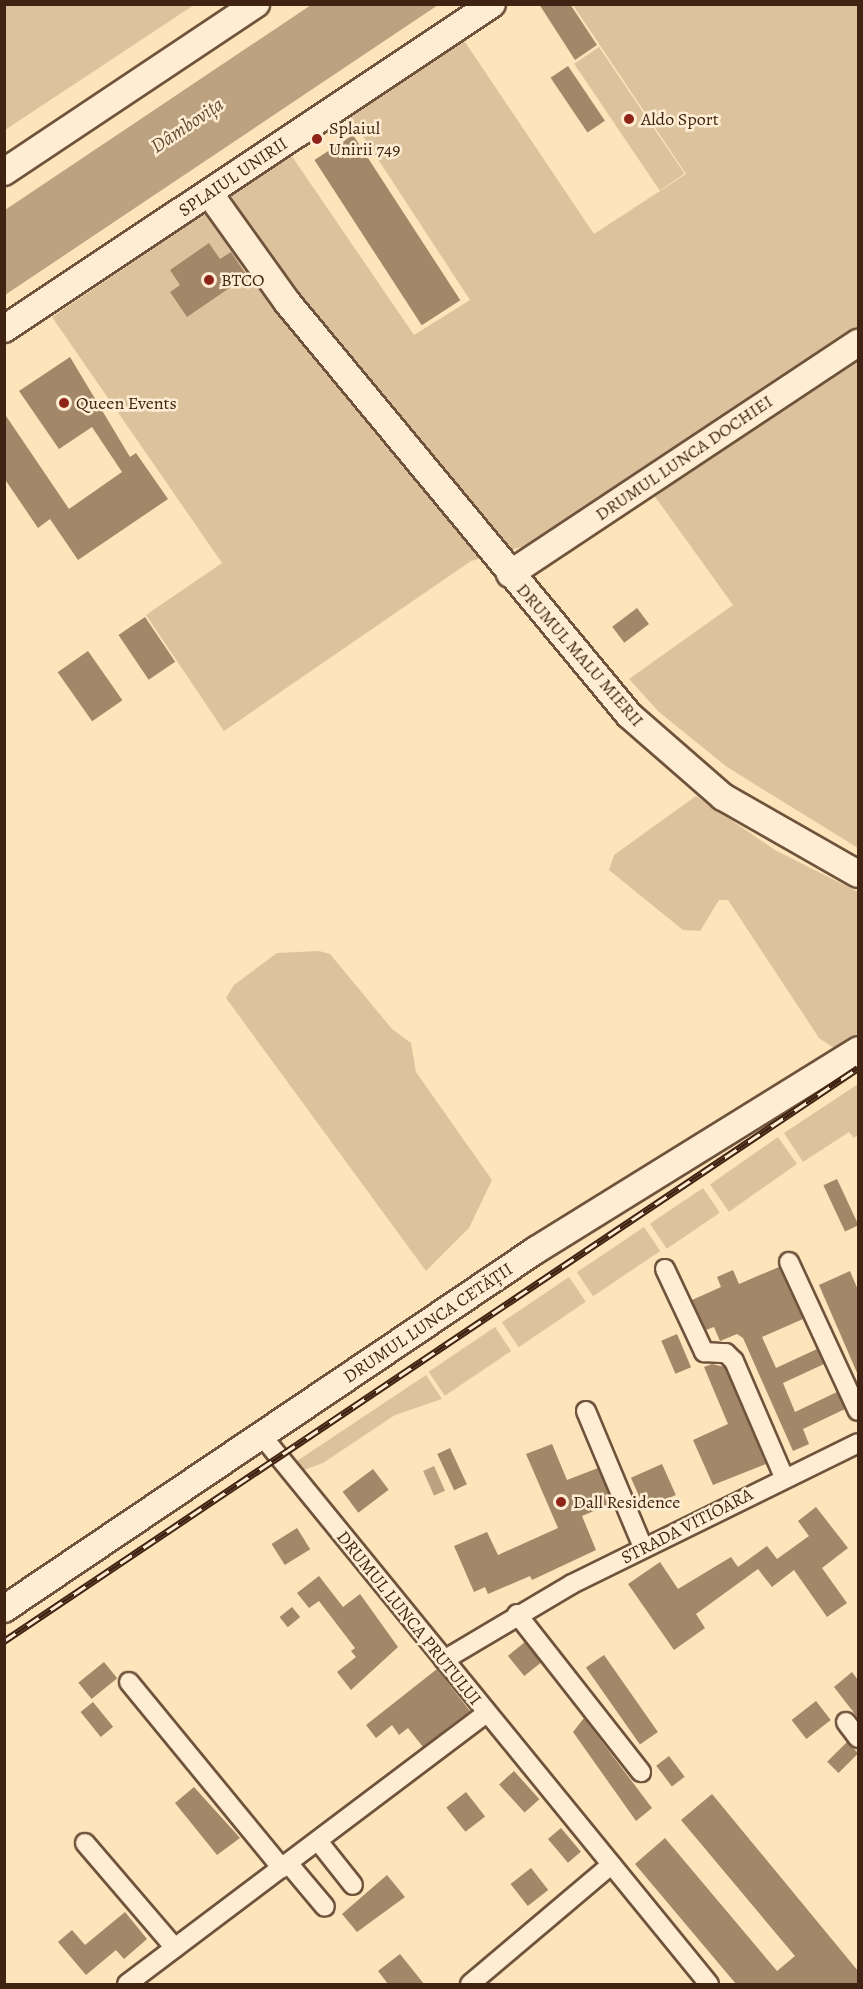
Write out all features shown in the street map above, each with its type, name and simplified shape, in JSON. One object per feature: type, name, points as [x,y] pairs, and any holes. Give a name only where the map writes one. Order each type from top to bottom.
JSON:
[{"type":"street","points":[[4,172],[256,4]]},
{"type":"street","name":"SPLAIUL UNIRII","points":[[4,329],[492,4]]},
{"type":"street","name":"DRUMUL MALU MIERII","points":[[209,192],[266,276],[602,686],[694,776],[750,814],[858,874]]},
{"type":"street","name":"DRUMUL LUNCA DOCHIEI","points":[[510,574],[858,343]]},
{"type":"street","name":"DRUMUL LUNCA CETĂȚII","points":[[4,1609],[604,1206],[858,1050]]},
{"type":"street","points":[[789,1262],[858,1410]]},
{"type":"street","points":[[665,1269],[704,1352],[726,1353],[734,1361],[784,1477]]},
{"type":"street","points":[[586,1411],[643,1547]]},
{"type":"street","name":"DRUMUL LUNCA PRUTULUI","points":[[127,1984],[486,1713],[262,1436]]},
{"type":"street","name":"STRADA VITIOARA","points":[[444,1660],[517,1614],[643,1547],[858,1443]]},
{"type":"street","points":[[517,1614],[641,1772]]},
{"type":"street","points":[[129,1682],[285,1865],[325,1907]]},
{"type":"street","points":[[486,1713],[710,1984]]},
{"type":"street","points":[[846,1722],[858,1738]]},
{"type":"street","points":[[318,1841],[353,1885]]},
{"type":"street","points":[[85,1843],[176,1948]]},
{"type":"street","points":[[470,1984],[610,1865]]},
{"type":"shaded area","points":[[5,4],[194,4],[194,5],[5,130]]},
{"type":"shaded area","points":[[573,5],[858,5],[858,848],[727,767],[659,712],[629,679],[733,605],[638,473],[525,546],[471,561],[224,731],[146,615],[222,563],[52,317],[291,155],[414,335],[470,300],[349,115],[463,39],[594,234],[686,174]]},
{"type":"shaded area","name":"Aldo Sport","points":[[599,47],[685,174],[660,191],[574,64]]},
{"type":"shaded area","points":[[696,796],[775,850],[858,892],[858,1037],[834,1048],[819,1038],[728,900],[719,900],[700,931],[683,930],[609,870],[614,855]]},
{"type":"shaded area","points":[[319,951],[330,954],[392,1029],[411,1043],[416,1072],[492,1180],[469,1228],[426,1271],[226,998],[234,985],[277,953]]},
{"type":"shaded area","points":[[858,1084],[858,1135],[854,1138],[849,1132],[803,1162],[784,1133]]},
{"type":"shaded area","points":[[778,1137],[797,1164],[729,1212],[710,1185]]},
{"type":"shaded area","points":[[703,1188],[720,1213],[667,1249],[650,1224]]},
{"type":"shaded area","points":[[644,1227],[660,1251],[593,1296],[577,1272]]},
{"type":"shaded area","points":[[569,1277],[586,1302],[519,1347],[502,1322]]},
{"type":"shaded area","points":[[495,1327],[511,1351],[445,1396],[429,1372]]},
{"type":"shaded area","points":[[426,1375],[442,1399],[395,1415],[323,1463],[304,1470],[297,1461]]},
{"type":"water","name":"Dâmbovița","points":[[311,5],[438,5],[5,295],[5,210]]},
{"type":"water","points":[[434,1466],[445,1491],[434,1496],[423,1471]]},
{"type":"building","points":[[539,4],[570,4],[597,45],[575,60]]},
{"type":"building","points":[[568,66],[605,121],[587,132],[551,78]]},
{"type":"building","points":[[353,135],[460,300],[422,325],[314,160]]},
{"type":"building","name":"BTCO","points":[[209,243],[220,259],[231,252],[247,276],[187,317],[170,292],[180,285],[170,270]]},
{"type":"building","points":[[70,357],[130,457],[136,453],[168,499],[78,560],[50,519],[38,528],[4,478],[4,413],[69,509],[122,472],[92,427],[59,449],[19,391]]},
{"type":"building","points":[[637,608],[649,624],[624,643],[612,627]]},
{"type":"building","points":[[145,617],[175,662],[149,680],[118,635]]},
{"type":"building","points":[[88,651],[122,700],[92,721],[58,672]]},
{"type":"building","points":[[837,1179],[858,1224],[845,1232],[823,1185]]},
{"type":"building","points":[[779,1267],[803,1319],[762,1337],[776,1368],[817,1349],[824,1364],[783,1383],[795,1412],[837,1392],[845,1409],[803,1429],[809,1444],[793,1451],[743,1338],[737,1334],[720,1341],[714,1327],[706,1330],[692,1300],[721,1287],[717,1277],[733,1270],[739,1284]]},
{"type":"building","points":[[850,1271],[858,1290],[858,1375],[819,1285]]},
{"type":"building","points":[[677,1334],[691,1367],[675,1374],[661,1341]]},
{"type":"building","points":[[712,1364],[725,1367],[766,1464],[713,1485],[693,1440],[728,1424],[704,1367]]},
{"type":"building","points":[[552,1444],[567,1480],[598,1468],[613,1503],[582,1516],[596,1550],[532,1580],[530,1576],[488,1594],[485,1587],[474,1592],[454,1546],[487,1532],[498,1555],[558,1528],[526,1454]]},
{"type":"building","points":[[450,1448],[467,1484],[454,1490],[437,1454]]},
{"type":"building","points":[[662,1464],[676,1495],[645,1509],[631,1478]]},
{"type":"building","points":[[373,1469],[389,1490],[358,1513],[343,1492]]},
{"type":"building","points":[[816,1507],[848,1548],[822,1568],[847,1603],[827,1617],[794,1570],[772,1587],[758,1569],[696,1614],[705,1628],[674,1650],[628,1584],[660,1562],[678,1589],[731,1557],[738,1567],[767,1546],[777,1559],[809,1536],[798,1521]]},
{"type":"building","points":[[297,1528],[310,1549],[285,1565],[272,1544]]},
{"type":"building","points":[[319,1576],[343,1607],[360,1594],[398,1647],[351,1690],[337,1672],[356,1657],[351,1651],[355,1648],[319,1601],[309,1608],[297,1593]]},
{"type":"building","points":[[292,1607],[300,1617],[288,1627],[280,1617]]},
{"type":"building","points":[[525,1642],[541,1662],[524,1676],[508,1656]]},
{"type":"building","points":[[604,1655],[658,1732],[640,1745],[586,1668]]},
{"type":"building","points":[[104,1662],[117,1678],[92,1699],[78,1683]]},
{"type":"building","points":[[437,1669],[470,1711],[423,1747],[408,1728],[399,1735],[392,1725],[376,1738],[366,1725]]},
{"type":"building","points":[[852,1672],[858,1680],[858,1718],[834,1687]]},
{"type":"building","points":[[816,1701],[831,1720],[806,1739],[792,1720]]},
{"type":"building","points":[[93,1702],[113,1727],[101,1737],[81,1712]]},
{"type":"building","points":[[584,1718],[652,1808],[636,1821],[573,1732]]},
{"type":"building","points":[[847,1742],[858,1754],[839,1773],[827,1762]]},
{"type":"building","points":[[669,1756],[685,1777],[672,1786],[656,1766]]},
{"type":"building","points":[[514,1771],[539,1799],[525,1813],[499,1784]]},
{"type":"building","points":[[194,1787],[240,1838],[217,1855],[175,1803]]},
{"type":"building","points":[[466,1792],[485,1816],[465,1832],[446,1807]]},
{"type":"building","points":[[712,1794],[858,1971],[858,1984],[736,1984],[635,1864],[665,1838],[777,1971],[795,1956],[681,1820]]},
{"type":"building","points":[[561,1828],[581,1852],[568,1863],[548,1839]]},
{"type":"building","points":[[531,1868],[548,1890],[528,1906],[511,1884]]},
{"type":"building","points":[[387,1875],[405,1897],[357,1932],[342,1914]]},
{"type":"building","points":[[125,1912],[147,1939],[124,1959],[116,1950],[86,1975],[58,1942],[72,1930],[85,1945]]},
{"type":"building","points":[[400,1954],[424,1984],[388,1984],[378,1971]]},
{"type":"railway","points":[[4,1641],[858,1068]]},
{"type":"place","name":"Aldo Sport","points":[[629,119]]},
{"type":"place","name":"Splaiul Unirii 749","points":[[317,139]]},
{"type":"place","name":"BTCO","points":[[209,280]]},
{"type":"place","name":"Queen Events","points":[[64,403]]},
{"type":"place","name":"Dall Residence","points":[[561,1502]]}]
